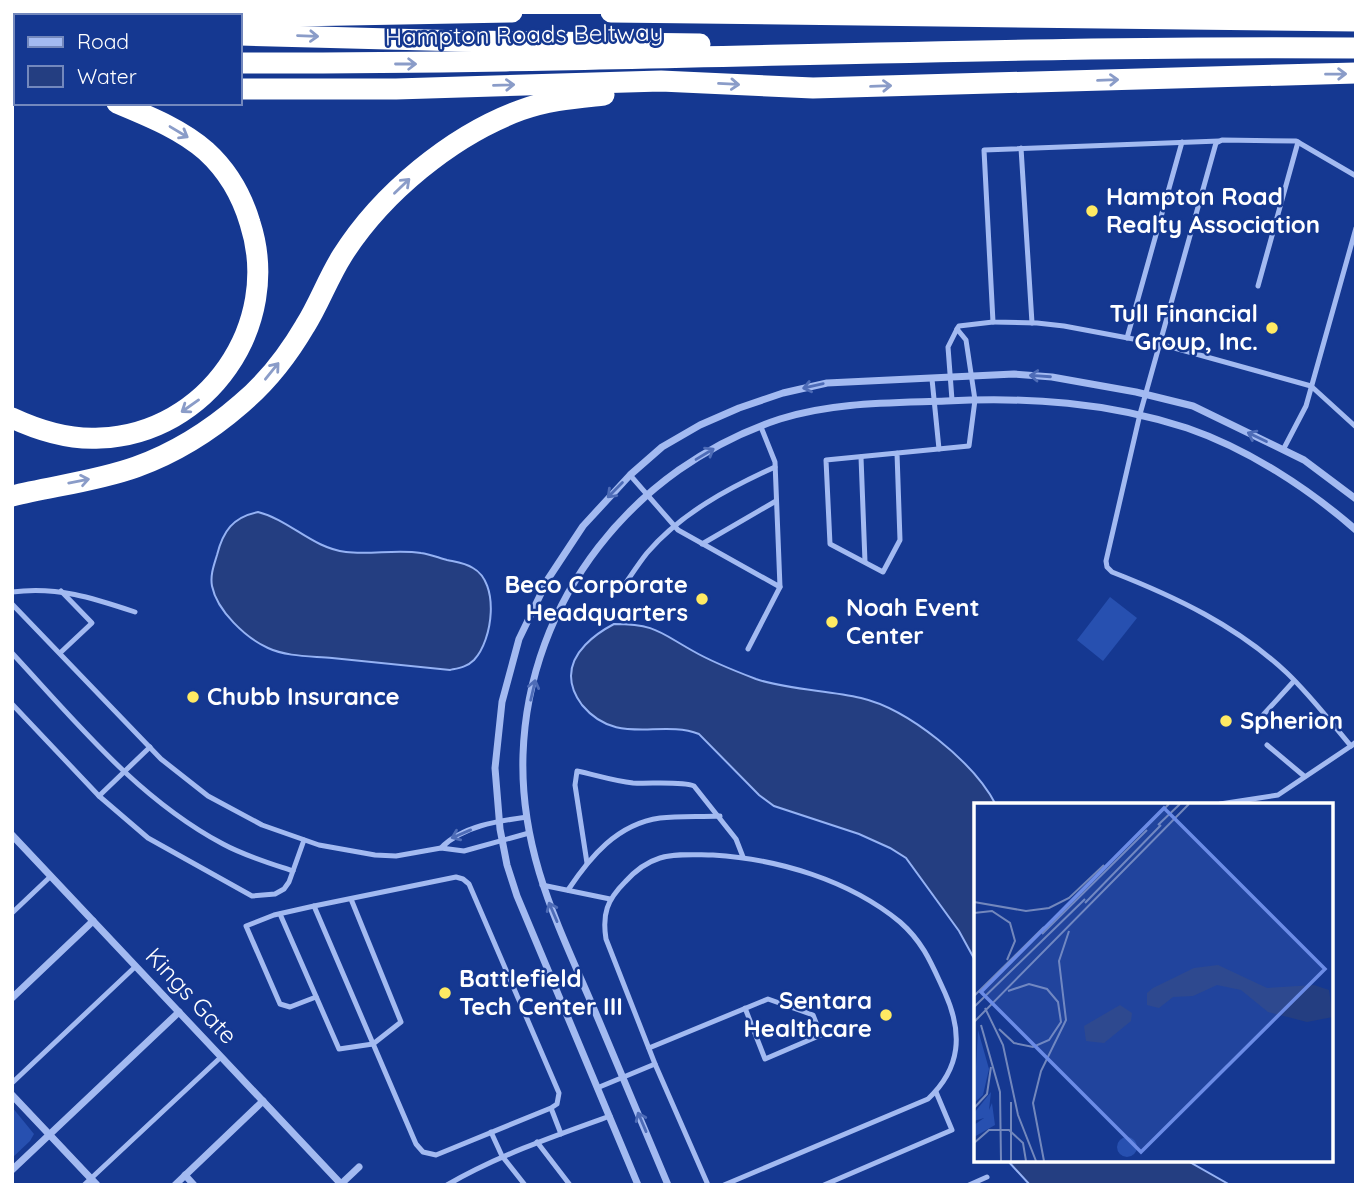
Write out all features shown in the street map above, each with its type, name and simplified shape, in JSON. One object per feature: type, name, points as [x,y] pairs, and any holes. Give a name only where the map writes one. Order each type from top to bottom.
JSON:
[{"type":"highway","points":[[242,17],[512,12]]},
{"type":"highway","points":[[611,12],[1356,22]]},
{"type":"highway","points":[[242,34],[658,44],[1356,41]]},
{"type":"highway","name":"Hampton Roads Beltway","points":[[242,63],[437,64],[1202,47],[1356,48]]},
{"type":"highway","points":[[242,89],[396,89],[635,81],[813,88],[1356,74]]},
{"type":"highway","points":[[12,496],[134,468],[189,442],[215,426],[268,378],[305,326],[355,237],[409,179],[454,145],[489,124],[521,110],[561,99],[615,94],[635,81]]},
{"type":"highway","points":[[12,418],[32,427],[76,438],[120,436],[160,425],[188,409],[212,389],[234,361],[250,327],[258,286],[258,253],[245,207],[234,185],[208,153],[192,140],[167,125],[122,105]]},
{"type":"street","points":[[638,1185],[517,896],[502,840],[495,768],[498,731],[509,672],[519,639],[548,579],[583,526],[630,475],[662,447],[700,425],[783,393],[827,383],[1014,374],[1052,377],[1193,406],[1304,460],[1356,499]]},
{"type":"street","points":[[668,1185],[542,885],[529,833],[523,755],[527,719],[546,642],[561,604],[581,569],[607,536],[648,495],[672,474],[728,439],[781,419],[823,409],[876,403],[1019,398],[1066,402],[1140,414],[1191,430],[1261,463],[1295,484],[1356,530]]},
{"type":"street","name":"Kings Gate","points":[[12,835],[341,1184],[359,1167]]},
{"type":"street","points":[[12,998],[93,921]]},
{"type":"street","points":[[12,1170],[179,1012]]},
{"type":"street","points":[[12,1095],[94,1182]]},
{"type":"street","points":[[175,1185],[263,1101]]},
{"type":"street","points":[[185,1175],[194,1185]]},
{"type":"lane","points":[[1222,141],[1214,147],[1140,414],[1106,561],[1107,567],[1112,572],[1168,594],[1220,623],[1294,681],[1353,744],[1278,795],[1226,803]]},
{"type":"lane","points":[[993,322],[984,150],[1182,142],[1298,142],[1356,176]]},
{"type":"lane","points":[[1127,338],[1182,142]]},
{"type":"lane","points":[[1258,286],[1298,142]]},
{"type":"lane","points":[[1021,148],[1032,323]]},
{"type":"lane","points":[[1283,450],[1300,420],[1356,228]]},
{"type":"lane","points":[[952,400],[948,347],[959,326],[993,322],[1032,323],[1160,344],[1311,386],[1356,427]]},
{"type":"lane","points":[[897,453],[900,540],[883,572],[830,544],[826,460],[861,457],[897,453],[969,446],[975,400],[966,340],[957,329]]},
{"type":"lane","points":[[932,379],[939,449]]},
{"type":"lane","points":[[748,649],[780,587],[775,467],[761,427]]},
{"type":"lane","points":[[861,457],[866,562]]},
{"type":"lane","points":[[625,584],[648,552],[675,527],[724,492],[775,467]]},
{"type":"lane","points":[[630,475],[675,527],[780,587]]},
{"type":"lane","points":[[702,544],[776,501]]},
{"type":"lane","points":[[12,592],[38,589],[61,592],[135,612]]},
{"type":"lane","points":[[60,653],[92,623],[61,592]]},
{"type":"lane","points":[[12,604],[150,747],[184,778],[208,796],[262,825],[304,840],[374,855],[396,856],[442,848],[464,851],[529,833]]},
{"type":"lane","points":[[12,653],[125,771],[161,804],[204,833],[256,859],[293,871]]},
{"type":"lane","points":[[1264,714],[1294,681]]},
{"type":"lane","points":[[12,704],[99,796],[148,838],[252,896],[275,894],[284,889],[304,840]]},
{"type":"lane","points":[[1267,745],[1304,776]]},
{"type":"lane","points":[[99,796],[150,747]]},
{"type":"lane","points":[[587,863],[575,785],[578,771],[628,783],[694,786],[736,839],[743,857]]},
{"type":"lane","points":[[568,890],[605,843],[641,822],[659,818],[720,816]]},
{"type":"lane","points":[[442,848],[458,834],[499,821],[527,817]]},
{"type":"lane","points":[[708,1185],[655,1064],[606,939],[605,912],[610,899],[632,875],[659,858],[694,855],[743,857],[772,862],[836,884],[880,908],[921,943],[953,1011],[956,1024],[957,1048],[951,1067],[941,1087],[928,1099],[728,1184]]},
{"type":"lane","points":[[12,913],[51,876]]},
{"type":"lane","points":[[314,906],[416,1144],[424,1152],[436,1155],[557,1104],[559,1093],[469,884],[463,878],[456,877],[314,906],[246,926],[280,1004],[290,1007],[316,997]]},
{"type":"lane","points":[[542,885],[610,899]]},
{"type":"lane","points":[[280,914],[339,1049],[373,1044],[401,1022],[351,899]]},
{"type":"lane","points":[[12,1083],[136,967]]},
{"type":"lane","points":[[649,1048],[745,1008],[768,999],[813,1015],[821,1035],[765,1059],[745,1008]]},
{"type":"lane","points":[[84,1185],[94,1182],[221,1057]]},
{"type":"lane","points":[[597,1088],[655,1064]]},
{"type":"lane","points":[[824,1185],[953,1130],[936,1091]]},
{"type":"lane","points":[[551,1108],[561,1134]]},
{"type":"lane","points":[[447,1185],[502,1156],[610,1116]]},
{"type":"lane","points":[[491,1132],[502,1156],[525,1185]]},
{"type":"lane","points":[[537,1142],[570,1185]]},
{"type":"lane","points":[[969,1185],[987,1177]]},
{"type":"shaded area","points":[[1110,597],[1137,618],[1103,661],[1077,640]]},
{"type":"shaded area","points":[[12,1107],[34,1134],[12,1158]]},
{"type":"water","points":[[258,512],[334,549],[355,553],[421,553],[473,568],[482,575],[490,598],[489,626],[481,651],[469,664],[450,670],[291,655],[259,643],[242,631],[226,614],[212,586],[219,546],[226,532],[242,517]]},
{"type":"water","points":[[614,624],[656,630],[708,659],[756,679],[848,695],[879,704],[919,725],[956,755],[995,803],[974,803],[974,958],[959,931],[906,858],[859,834],[774,806],[759,795],[699,734],[669,729],[624,729],[595,718],[582,705],[571,680],[575,659],[585,645]]},
{"type":"water","points":[[1009,1162],[1190,1162],[1230,1185],[1030,1185]]},
{"type":"place","name":"Hampton Road Realty Association","points":[[1092,211]]},
{"type":"place","name":"Tull Financial Group, Inc.","points":[[1272,328]]},
{"type":"place","name":"Beco Corporate Headquarters","points":[[702,599]]},
{"type":"place","name":"Noah Event Center","points":[[832,622]]},
{"type":"place","name":"Chubb Insurance","points":[[193,697]]},
{"type":"place","name":"Spherion","points":[[1226,721]]},
{"type":"place","name":"Battlefield Tech Center III","points":[[445,993]]},
{"type":"place","name":"Sentara Healthcare","points":[[886,1015]]}]
